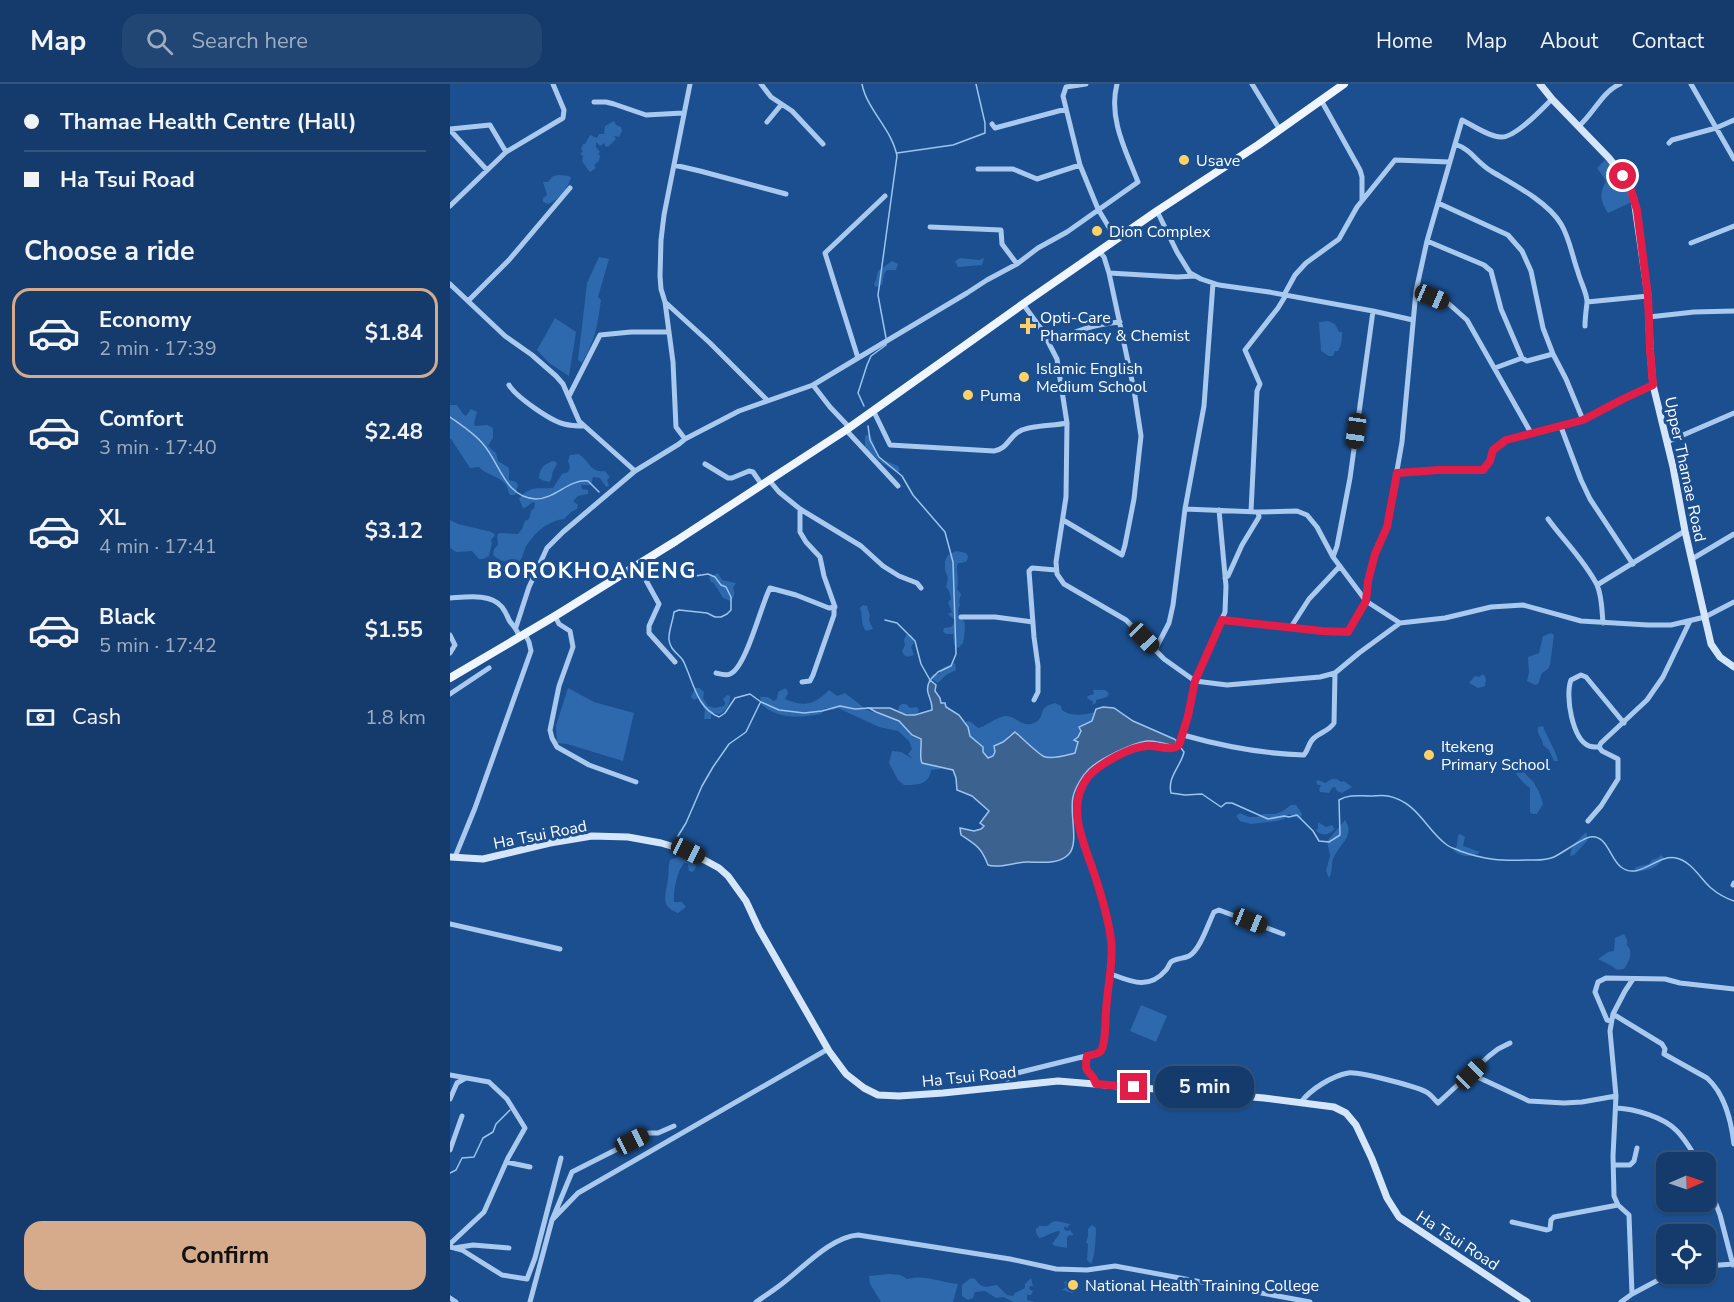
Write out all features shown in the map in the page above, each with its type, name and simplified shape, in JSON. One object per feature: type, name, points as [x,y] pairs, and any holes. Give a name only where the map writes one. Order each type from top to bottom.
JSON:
[{"type":"main road","points":[[450,678],[555,616],[848,429],[946,357],[1157,211],[1234,162],[1344,84]]},
{"type":"street","points":[[450,206],[506,152],[563,118],[564,110],[553,84]]},
{"type":"street","points":[[685,439],[676,427],[673,362],[665,302],[661,289],[661,240],[690,84]]},
{"type":"street","points":[[761,84],[771,97],[792,111],[823,144]]},
{"type":"street","points":[[1086,84],[1066,87],[1063,93],[1065,109],[1080,165],[1098,209],[1116,239]]},
{"type":"street","points":[[516,627],[529,587],[548,548],[563,532],[635,471],[685,439],[739,411],[813,385],[1017,264],[1138,182],[1115,119],[1114,93],[1117,84]]},
{"type":"street","points":[[1252,84],[1280,129]]},
{"type":"street","name":"Upper Thamae Road","points":[[1540,84],[1609,158],[1627,181],[1631,190],[1637,210],[1648,296],[1653,385],[1713,649],[1734,667]]},
{"type":"street","points":[[1579,126],[1611,89],[1620,84]]},
{"type":"street","points":[[1691,84],[1734,159]]},
{"type":"street","points":[[1222,620],[1348,632],[1366,601],[1375,554],[1387,527],[1402,442],[1416,291],[1427,241],[1462,120],[1493,135],[1506,136],[1515,132],[1552,99]]},
{"type":"street","points":[[1321,100],[1360,170],[1362,200]]},
{"type":"street","points":[[594,102],[614,104],[646,115],[683,113]]},
{"type":"street","points":[[767,122],[781,105]]},
{"type":"street","points":[[992,124],[995,128],[1065,109]]},
{"type":"street","points":[[1669,143],[1672,140],[1716,128],[1734,120]]},
{"type":"street","points":[[450,130],[490,125],[506,152]]},
{"type":"street","points":[[450,130],[487,170]]},
{"type":"street","points":[[1455,144],[1470,151],[1481,165],[1532,197],[1557,218],[1571,245],[1587,302],[1585,326]]},
{"type":"street","points":[[1251,512],[1257,391],[1260,384],[1245,350],[1278,308],[1295,275],[1306,263],[1339,239],[1362,200],[1395,159],[1450,162]]},
{"type":"street","points":[[674,165],[786,194]]},
{"type":"street","points":[[978,169],[1013,169],[1037,179],[1080,165]]},
{"type":"street","points":[[468,301],[509,260],[570,188]]},
{"type":"street","points":[[858,358],[825,253],[885,196]]},
{"type":"street","points":[[1438,203],[1508,235],[1517,243],[1531,271],[1542,328],[1583,420]]},
{"type":"street","points":[[1157,211],[1177,252],[1194,276],[1214,283],[1413,320]]},
{"type":"street","points":[[1691,243],[1734,226]]},
{"type":"street","points":[[930,227],[1000,230],[1002,244],[1017,264]]},
{"type":"street","points":[[1427,241],[1491,271],[1501,309],[1522,358],[1527,361],[1536,360],[1553,354]]},
{"type":"street","points":[[1063,520],[1122,555],[1134,499],[1141,436],[1134,390],[1109,273],[1104,257],[1099,251]]},
{"type":"street","points":[[1109,273],[1194,276]]},
{"type":"street","points":[[1155,650],[1169,622],[1173,605],[1185,509],[1204,406],[1214,283]]},
{"type":"street","points":[[450,284],[505,336],[556,376],[563,384],[579,421],[635,471]]},
{"type":"street","points":[[1416,291],[1449,304],[1467,320],[1531,433]]},
{"type":"street","points":[[1587,302],[1648,296]]},
{"type":"street","points":[[665,302],[767,400]]},
{"type":"street","points":[[1023,304],[1042,330],[1057,359],[1067,423],[1067,473],[1056,570],[1060,579],[1064,584],[1126,620],[1164,659],[1195,681],[1227,685],[1320,677],[1335,673],[1400,623],[1445,618],[1491,607],[1523,605],[1564,618],[1603,623],[1671,625],[1705,617],[1734,602]]},
{"type":"street","points":[[1333,557],[1350,478],[1373,311]]},
{"type":"street","points":[[1649,317],[1694,312],[1734,311]]},
{"type":"street","points":[[1049,343],[1100,323],[1120,322]]},
{"type":"street","points":[[569,396],[600,335],[669,332]]},
{"type":"street","points":[[1495,368],[1522,358]]},
{"type":"street","points":[[509,385],[516,395],[561,424],[584,426]]},
{"type":"street","points":[[813,385],[898,486]]},
{"type":"street","points":[[1397,473],[1483,470],[1490,461],[1493,450],[1506,440],[1583,420],[1653,385]]},
{"type":"street","points":[[873,412],[890,445],[994,451],[1007,445],[1014,434],[1022,430],[1067,423]]},
{"type":"street","points":[[1667,442],[1734,413]]},
{"type":"street","points":[[1561,427],[1590,499],[1633,564]]},
{"type":"street","points":[[705,464],[728,478],[749,471],[753,472],[800,509],[861,546],[883,566],[899,576],[917,582],[921,588]]},
{"type":"street","points":[[800,509],[800,532],[820,558],[824,576],[836,605],[813,675],[810,681],[802,682]]},
{"type":"street","points":[[1185,509],[1251,512],[1297,511],[1307,515],[1317,527],[1333,557],[1366,601],[1400,623]]},
{"type":"street","points":[[1007,1079],[1017,1073],[1087,1056],[1102,1050],[1111,974],[1111,942],[1108,921],[1080,831],[1077,800],[1088,777],[1108,762],[1141,747],[1176,748],[1179,745],[1195,681],[1222,620],[1226,603],[1219,510]]},
{"type":"street","points":[[1225,578],[1258,517],[1258,512]]},
{"type":"street","points":[[1548,519],[1597,585],[1603,623]]},
{"type":"street","points":[[1597,585],[1685,531]]},
{"type":"street","points":[[1692,559],[1734,534]]},
{"type":"street","points":[[637,564],[659,604],[649,626],[649,633],[675,662]]},
{"type":"street","points":[[1291,627],[1309,599],[1340,566]]},
{"type":"street","points":[[1034,700],[1038,692],[1038,666],[1029,571],[1032,568],[1056,570]]},
{"type":"street","points":[[716,673],[730,674],[739,668],[770,588],[834,608]]},
{"type":"street","points":[[450,598],[488,598],[497,602],[529,642],[531,651],[476,808],[452,856]]},
{"type":"street","points":[[555,616],[560,624],[570,631],[573,647],[559,686],[550,730],[552,738],[557,747],[589,765],[636,782]]},
{"type":"street","points":[[961,617],[1002,618],[1033,622]]},
{"type":"street","points":[[1599,747],[1642,705],[1663,677],[1690,621]]},
{"type":"street","points":[[450,635],[455,645],[450,652]]},
{"type":"street","points":[[450,694],[489,668]]},
{"type":"street","points":[[460,672],[466,683]]},
{"type":"street","points":[[1183,735],[1232,747],[1304,755],[1308,751],[1309,743],[1316,735],[1331,728],[1335,723],[1335,673]]},
{"type":"street","points":[[1588,821],[1613,789],[1619,775],[1618,759],[1599,747],[1590,747],[1584,743],[1573,723],[1568,687],[1573,677],[1581,675],[1586,677],[1624,723]]},
{"type":"street","name":"Ha Tsui Road","points":[[452,856],[483,859],[592,836],[628,837],[661,843],[703,858],[728,876],[746,902],[759,929],[828,1049],[846,1074],[864,1088],[878,1095],[943,1094],[1058,1081],[1301,1102],[1334,1107],[1346,1113],[1361,1135],[1388,1198],[1399,1217],[1527,1302]]},
{"type":"street","points":[[1111,974],[1140,983],[1149,983],[1166,970],[1171,962],[1188,957],[1193,953],[1214,912],[1219,910],[1283,934]]},
{"type":"street","points":[[450,924],[560,948]]},
{"type":"street","points":[[1611,1021],[1607,1020],[1595,992],[1598,981],[1606,978],[1665,979],[1680,983],[1734,989]]},
{"type":"street","points":[[1632,1294],[1629,1215],[1618,1205],[1614,1196],[1616,1096],[1611,1021],[1624,991],[1633,980]]},
{"type":"street","points":[[1613,1014],[1662,1044],[1665,1049],[1664,1054],[1712,1083],[1724,1103],[1731,1123],[1734,1144]]},
{"type":"street","points":[[1301,1102],[1320,1086],[1350,1072],[1418,1089],[1428,1093],[1438,1103],[1498,1049],[1510,1043]]},
{"type":"street","points":[[552,1220],[578,1193],[828,1049]]},
{"type":"street","points":[[1087,1056],[1086,1072],[1094,1078],[1096,1084]]},
{"type":"street","points":[[1471,1074],[1529,1101],[1582,1102],[1616,1096]]},
{"type":"street","points":[[450,1075],[464,1079]]},
{"type":"street","points":[[450,1099],[457,1083],[464,1079],[472,1078],[489,1082],[507,1099],[525,1128],[506,1162],[484,1212],[451,1246]]},
{"type":"street","points":[[1616,1108],[1638,1111],[1669,1124],[1692,1152]]},
{"type":"street","points":[[450,1150],[462,1116]]},
{"type":"street","points":[[530,1302],[552,1220],[572,1172],[649,1133],[658,1133],[674,1126]]},
{"type":"street","points":[[1614,1165],[1630,1165],[1634,1161],[1637,1148]]},
{"type":"street","points":[[451,1246],[462,1250],[502,1275],[527,1279],[535,1258],[561,1158]]},
{"type":"street","points":[[506,1162],[531,1167]]},
{"type":"street","points":[[1716,1204],[1733,1264],[1716,1265]]},
{"type":"street","points":[[1512,1222],[1547,1230],[1550,1229],[1551,1220],[1554,1217],[1618,1205]]},
{"type":"street","points":[[756,1302],[832,1244],[846,1236],[858,1235],[1010,1259],[1056,1269],[1087,1270],[1115,1266],[1276,1299],[1310,1302]]},
{"type":"street","points":[[451,1246],[509,1248]]},
{"type":"street","points":[[1621,1302],[1656,1282]]},
{"type":"street","points":[[450,1298],[456,1302]]},
{"type":"street","points":[[1286,1302],[1293,1299]]},
{"type":"shaded area","points":[[614,121],[622,131],[619,137],[614,136],[616,139],[608,147],[605,143],[600,146],[596,142],[596,147],[600,152],[598,153],[599,161],[594,165],[596,168],[590,172],[580,154],[583,151],[581,149],[583,144],[590,135],[597,138],[599,134],[604,134],[605,126]]},
{"type":"shaded area","points":[[1605,160],[1622,179],[1632,202],[1608,213],[1601,197],[1606,181],[1597,168]]},
{"type":"shaded area","points":[[553,176],[571,178],[563,194],[548,204],[543,202],[543,198],[547,195],[543,182],[548,182]]},
{"type":"shaded area","points":[[599,257],[609,259],[598,297],[601,300],[595,332],[582,363],[578,360],[587,283]]},
{"type":"shaded area","points":[[960,258],[979,260],[984,258],[982,265],[958,267],[955,261]]},
{"type":"shaded area","points":[[892,261],[898,264],[896,270],[887,270],[882,285],[875,287],[878,271]]},
{"type":"shaded area","points":[[555,318],[576,332],[569,376],[549,363],[537,350]]},
{"type":"shaded area","points":[[1328,321],[1335,324],[1339,332],[1342,332],[1340,346],[1333,356],[1321,351],[1319,322]]},
{"type":"shaded area","points":[[450,405],[457,405],[466,416],[471,409],[477,412],[475,426],[487,425],[493,428],[493,438],[488,446],[496,453],[498,461],[509,468],[509,480],[518,485],[515,495],[510,495],[506,485],[479,467],[470,468],[450,439]]},
{"type":"shaded area","points":[[870,434],[879,458],[898,466],[900,471],[896,472],[882,463],[865,448],[865,436]]},
{"type":"shaded area","points":[[578,454],[596,470],[605,471],[610,477],[607,480],[609,486],[606,487],[600,478],[593,477],[591,485],[581,485],[582,489],[588,490],[588,494],[578,496],[573,501],[578,505],[577,509],[564,519],[548,524],[538,531],[527,545],[519,562],[509,563],[495,557],[494,549],[498,545],[499,533],[518,534],[534,508],[535,503],[533,502],[523,508],[519,499],[530,490],[553,488],[562,474],[568,472],[570,455]]},
{"type":"shaded area","points":[[555,461],[557,464],[551,480],[549,482],[539,478],[544,466]]},
{"type":"shaded area","points":[[450,520],[492,532],[495,535],[491,540],[489,556],[479,559],[472,551],[456,552],[450,548]]},
{"type":"shaded area","points":[[956,551],[966,553],[968,556],[967,561],[958,563],[957,566],[957,589],[961,594],[958,610],[959,617],[964,621],[965,626],[963,643],[958,648],[954,645],[953,634],[946,634],[943,631],[944,628],[951,627],[954,623],[954,619],[948,614],[952,612],[948,603],[951,599],[946,587],[948,578],[945,561],[948,555]]},
{"type":"shaded area","points":[[718,573],[722,580],[736,583],[731,601],[723,598],[711,582],[709,577]]},
{"type":"shaded area","points":[[863,605],[867,606],[873,629],[866,631],[860,608]]},
{"type":"shaded area","points":[[1551,633],[1554,635],[1550,665],[1535,685],[1527,681],[1528,657],[1539,653],[1543,636]]},
{"type":"shaded area","points":[[906,635],[912,635],[914,643],[911,647],[914,655],[908,657],[902,651]]},
{"type":"shaded area","points":[[955,663],[956,670],[946,675],[938,683],[933,680],[931,677],[933,674],[939,674],[944,667]]},
{"type":"shaded area","points":[[1484,675],[1486,679],[1485,686],[1478,688],[1469,683],[1475,676],[1480,677]]},
{"type":"shaded area","points":[[930,680],[936,685],[935,691],[941,703],[945,703],[946,707],[959,715],[968,727],[970,736],[983,747],[983,752],[988,758],[995,752],[994,746],[1015,732],[1045,757],[1075,753],[1078,742],[1074,740],[1081,731],[1079,727],[1092,721],[1096,709],[1103,707],[1114,708],[1133,721],[1177,741],[1174,746],[1154,741],[1141,742],[1116,752],[1089,769],[1079,782],[1074,794],[1073,844],[1064,858],[1049,862],[1023,862],[992,866],[988,865],[978,847],[961,835],[960,828],[974,831],[981,829],[984,826],[980,823],[989,811],[972,796],[957,790],[953,770],[922,763],[921,739],[912,735],[899,721],[869,708],[890,708],[906,715],[932,710],[928,692]]},
{"type":"shaded area","points":[[568,688],[594,702],[634,713],[623,761],[557,743],[556,726]]},
{"type":"shaded area","points":[[695,688],[704,692],[703,698],[708,706],[715,708],[724,706],[723,699],[727,695],[730,696],[730,702],[723,712],[713,713],[711,719],[704,719],[705,710],[698,698],[694,700],[691,697]]},
{"type":"shaded area","points":[[786,688],[788,693],[785,699],[804,704],[819,699],[829,690],[837,696],[845,693],[867,710],[899,721],[911,735],[922,741],[942,764],[941,769],[931,770],[928,779],[922,783],[904,785],[898,780],[889,763],[892,751],[901,752],[913,759],[908,754],[912,749],[909,741],[898,731],[879,727],[838,708],[833,710],[825,708],[821,714],[798,717],[775,713],[762,705],[760,697],[768,697],[774,701],[777,699],[778,692]]},
{"type":"shaded area","points":[[1093,690],[1105,690],[1109,693],[1107,697],[1096,700],[1096,703],[1092,705],[1093,702],[1087,698],[1094,694]]},
{"type":"shaded area","points":[[1055,703],[1070,714],[1083,715],[1095,712],[1092,721],[1084,726],[1080,734],[1076,753],[1044,758],[1030,745],[1010,734],[1003,742],[994,746],[993,756],[987,758],[970,736],[965,723],[969,721],[979,728],[998,718],[1009,716],[1031,724],[1039,720],[1045,707]]},
{"type":"shaded area","points":[[902,704],[910,708],[917,707],[919,710],[916,716],[908,713],[904,715],[898,711]]},
{"type":"shaded area","points":[[1543,726],[1558,761],[1554,761],[1549,750],[1543,745],[1538,727]]},
{"type":"shaded area","points":[[1516,765],[1524,770],[1539,793],[1543,804],[1537,814],[1530,812],[1530,788],[1512,767]]},
{"type":"shaded area","points":[[1332,779],[1344,781],[1352,787],[1342,793],[1335,787],[1329,793],[1320,792],[1321,785],[1316,782],[1318,780],[1325,783]]},
{"type":"shaded area","points":[[1291,805],[1296,805],[1302,814],[1300,819],[1289,814],[1277,821],[1251,824],[1240,821],[1236,816],[1240,813],[1249,817],[1275,814]]},
{"type":"shaded area","points":[[1345,820],[1348,826],[1347,836],[1335,854],[1329,878],[1326,871],[1330,856],[1327,841]]},
{"type":"shaded area","points":[[1318,822],[1326,827],[1332,825],[1335,829],[1326,834],[1317,832]]},
{"type":"shaded area","points":[[1587,833],[1587,841],[1574,855],[1570,856],[1572,846]]},
{"type":"shaded area","points":[[1460,834],[1465,837],[1463,846],[1480,852],[1467,856],[1454,851]]},
{"type":"shaded area","points":[[1661,855],[1664,858],[1658,865],[1636,872],[1636,867],[1649,864]]},
{"type":"shaded area","points":[[681,856],[694,859],[696,867],[693,872],[689,871],[688,864],[684,863],[679,871],[674,902],[682,902],[686,907],[678,913],[668,907],[665,895],[670,860]]},
{"type":"shaded area","points":[[1624,934],[1630,957],[1624,969],[1617,970],[1598,959],[1614,951],[1615,938]]},
{"type":"shaded area","points":[[1141,1005],[1167,1016],[1156,1042],[1130,1031]]},
{"type":"shaded area","points":[[1056,1221],[1070,1224],[1064,1229],[1070,1230],[1073,1234],[1067,1237],[1067,1248],[1052,1244],[1060,1233],[1059,1231],[1039,1238],[1036,1233],[1039,1226],[1047,1226]]},
{"type":"shaded area","points":[[1092,1225],[1096,1228],[1096,1232],[1091,1264],[1087,1260],[1088,1244],[1086,1243],[1088,1229]]},
{"type":"shaded area","points":[[900,1275],[907,1279],[925,1278],[958,1284],[953,1302],[881,1302],[870,1284],[869,1276]]},
{"type":"shaded area","points":[[971,1278],[984,1286],[997,1285],[1007,1295],[1013,1296],[1025,1288],[1025,1284],[1031,1278],[1033,1286],[1029,1289],[1033,1291],[1031,1295],[1027,1295],[1027,1300],[1035,1302],[1013,1302],[1004,1297],[996,1298],[985,1291],[975,1292],[973,1298],[968,1300],[962,1296],[962,1285]]},
{"type":"shaded area","points":[[1077,1280],[1078,1290],[1072,1293],[1062,1290],[1066,1287],[1064,1282]]},
{"type":"waterway","points":[[862,84],[869,102],[890,137],[897,156],[878,295],[886,338]]},
{"type":"waterway","points":[[897,153],[953,145],[985,133],[985,123],[976,84]]},
{"type":"waterway","points":[[864,406],[858,393],[867,365],[871,356],[886,343]]},
{"type":"waterway","points":[[450,417],[479,440],[504,478],[517,493],[536,499],[543,498],[581,481],[588,481],[599,492]]},
{"type":"waterway","points":[[868,426],[870,440],[879,457],[902,476],[913,495],[945,532],[953,562],[956,654],[951,666],[938,672],[930,680]]},
{"type":"waterway","points":[[652,564],[681,575],[708,574],[726,587],[731,597],[731,610],[721,617],[679,610],[674,612],[669,634],[671,646],[684,662],[699,698],[712,714],[719,717],[725,713],[735,698],[750,694],[779,710],[804,713],[840,706],[855,709],[869,708]]},
{"type":"waterway","points":[[885,620],[897,623],[915,641],[921,664],[930,680]]},
{"type":"waterway","points":[[678,836],[713,767],[729,744],[746,732],[760,703]]},
{"type":"waterway","points":[[1181,748],[1184,752],[1171,782],[1171,793],[1202,794],[1221,807],[1226,803],[1232,803],[1268,819],[1297,815],[1313,831],[1319,841],[1329,842],[1340,835],[1339,800],[1354,796],[1388,796],[1407,804],[1447,845],[1469,854],[1501,860],[1544,860],[1554,857],[1586,838],[1596,837],[1604,843],[1621,867],[1635,871],[1662,860],[1676,858],[1691,866],[1716,892],[1734,901]]},
{"type":"waterway","points":[[450,1173],[456,1170],[462,1158],[474,1157],[483,1138],[493,1132],[496,1124],[510,1110]]},
{"type":"place","name":"Usave","points":[[1184,160]]},
{"type":"place","name":"Dion Complex","points":[[1097,231]]},
{"type":"place","name":"Opti-Care Pharmacy & Chemist","points":[[1028,326]]},
{"type":"place","name":"Islamic English Medium School","points":[[1024,377]]},
{"type":"place","name":"Puma","points":[[968,395]]},
{"type":"place","name":"Itekeng Primary School","points":[[1429,755]]},
{"type":"place","name":"National Health Training College","points":[[1073,1285]]},
{"type":"district","name":"BOROKHOANENG","points":[[592,570]]},
{"type":"route","points":[[1134,1087],[1096,1084],[1094,1078],[1086,1072],[1087,1056],[1102,1050],[1104,1041],[1111,974],[1111,942],[1108,921],[1080,831],[1077,800],[1083,785],[1096,769],[1124,753],[1141,747],[1176,748],[1179,745],[1195,681],[1222,620],[1348,632],[1366,601],[1375,554],[1387,527],[1397,473],[1483,470],[1490,461],[1493,450],[1506,440],[1583,420],[1653,385],[1648,296],[1637,210],[1631,190],[1623,176]]}]
